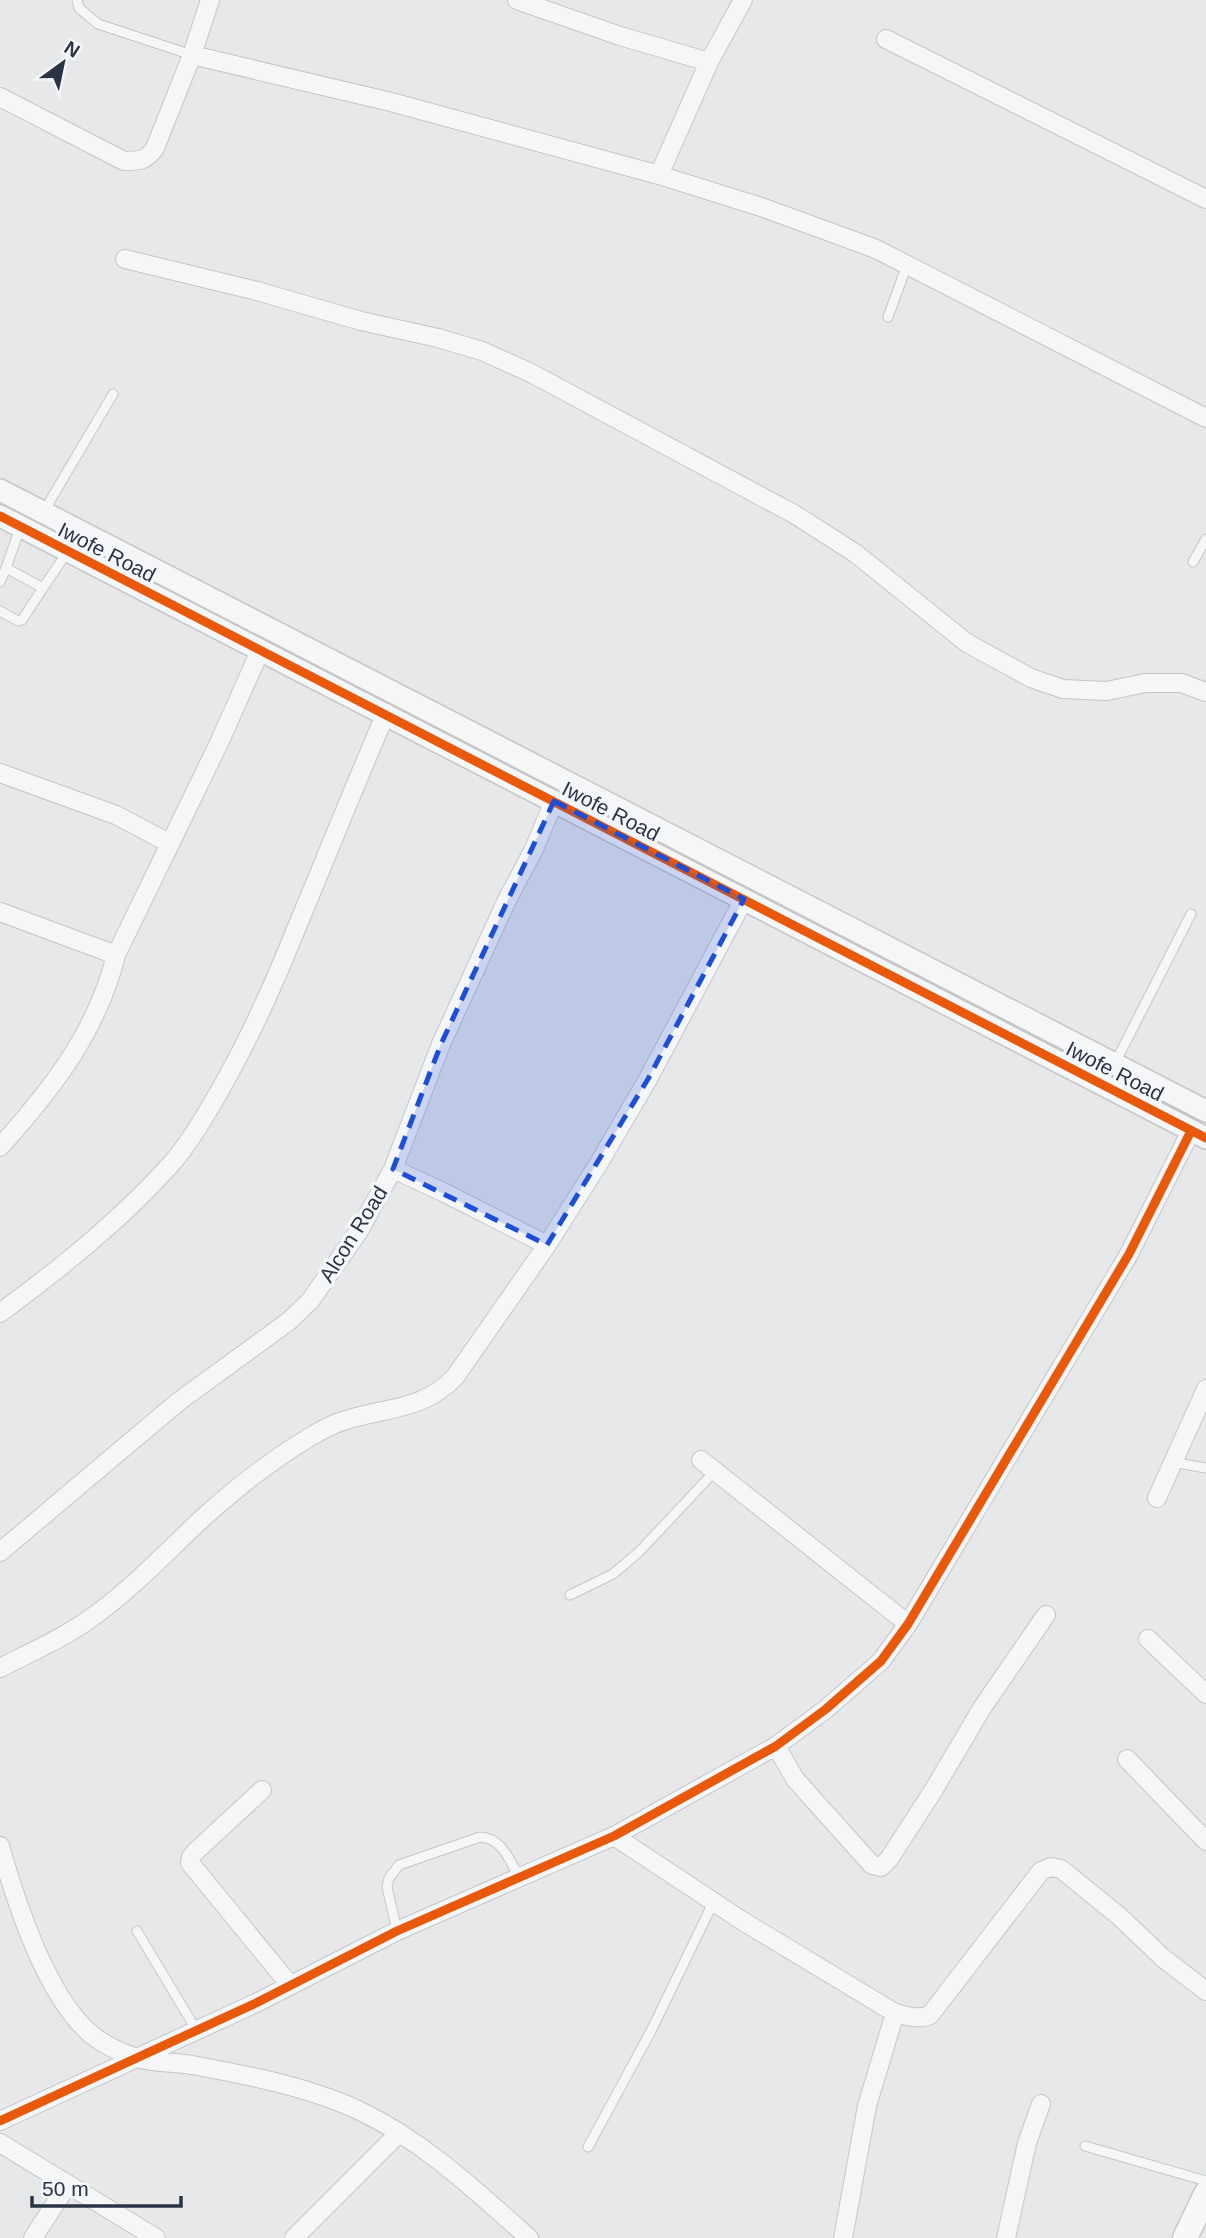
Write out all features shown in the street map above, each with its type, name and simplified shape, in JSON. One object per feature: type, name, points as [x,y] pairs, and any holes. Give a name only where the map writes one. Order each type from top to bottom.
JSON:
[{"type":"main road","points":[[1185,2238],[1206,2194]]},
{"type":"street","points":[[0,97],[124,161],[140,162],[155,148],[192,55],[210,0]]},
{"type":"street","points":[[517,0],[620,36],[709,62]]},
{"type":"street","points":[[659,175],[709,62],[743,0]]},
{"type":"street","points":[[886,39],[1206,199]]},
{"type":"street","points":[[192,55],[391,102],[659,175],[764,208],[876,249],[1206,418]]},
{"type":"street","points":[[125,259],[257,291],[361,321],[438,338],[482,351],[531,373],[794,514],[855,553],[967,643],[1031,678],[1063,689],[1107,691],[1145,683],[1181,683],[1206,692]]},
{"type":"street","name":"Iwofe Road","points":[[0,490],[1206,1111]]},
{"type":"street","name":"Iwofe Road","points":[[0,516],[1198,1134]]},
{"type":"street","points":[[0,1147],[66,1067],[101,1001],[116,955],[219,743],[260,651]]},
{"type":"street","points":[[0,1312],[84,1248],[131,1205],[173,1161],[206,1114],[240,1056],[265,1005],[343,811],[386,713]]},
{"type":"street","points":[[0,773],[116,816],[169,843]]},
{"type":"street","name":"Alcon Road","points":[[0,1552],[178,1402],[289,1321],[310,1301],[359,1231],[393,1169],[441,1044],[554,802]]},
{"type":"street","points":[[0,1668],[67,1633],[98,1613],[138,1580],[206,1516],[256,1475],[309,1438],[341,1421],[422,1402],[442,1391],[455,1377],[547,1245],[648,1079],[744,899]]},
{"type":"street","points":[[0,912],[116,955]]},
{"type":"street","points":[[0,2121],[197,2031],[397,1931],[614,1836],[776,1746],[826,1709],[881,1661],[908,1624],[1198,1134]]},
{"type":"street","points":[[393,1169],[547,1245]]},
{"type":"street","points":[[1157,1498],[1206,1389]]},
{"type":"street","points":[[701,1460],[908,1624]]},
{"type":"street","points":[[776,1746],[795,1779],[830,1820],[872,1865],[881,1867],[933,1791],[982,1708],[1046,1615]]},
{"type":"street","points":[[1148,1639],[1206,1694]]},
{"type":"street","points":[[1127,1759],[1206,1841]]},
{"type":"street","points":[[262,1790],[195,1852],[190,1863],[290,1985]]},
{"type":"street","points":[[614,1836],[713,1903],[895,2013],[924,2018],[930,2015],[1041,1871],[1051,1867],[1061,1869],[1119,1916],[1163,1958],[1206,1991]]},
{"type":"street","points":[[0,1846],[4,1873],[37,1951],[66,2005],[92,2035],[137,2058],[218,2070],[298,2089],[359,2111],[399,2133],[450,2168],[529,2238]]},
{"type":"street","points":[[843,2238],[867,2106],[895,2013]]},
{"type":"street","points":[[1006,2238],[1027,2143],[1041,2104]]},
{"type":"street","points":[[294,2238],[399,2133]]},
{"type":"street","points":[[0,2143],[156,2238]]},
{"type":"street","points":[[33,2238],[68,2184]]},
{"type":"lane","points":[[77,0],[79,8],[99,24],[192,55]]},
{"type":"lane","points":[[888,317],[907,265]]},
{"type":"lane","points":[[43,513],[113,394]]},
{"type":"lane","points":[[0,582],[21,527]]},
{"type":"lane","points":[[1193,562],[1206,539]]},
{"type":"lane","points":[[0,611],[18,621],[22,620],[68,551]]},
{"type":"lane","points":[[6,569],[43,588]]},
{"type":"lane","points":[[1115,1063],[1191,914]]},
{"type":"lane","points":[[1172,1462],[1206,1468]]},
{"type":"lane","points":[[570,1595],[613,1574],[639,1552],[715,1471]]},
{"type":"lane","points":[[397,1931],[387,1887],[389,1878],[399,1865],[480,1837],[499,1843],[520,1878]]},
{"type":"lane","points":[[588,2147],[656,2021],[713,1903]]},
{"type":"lane","points":[[137,1931],[197,2031]]},
{"type":"lane","points":[[1084,2146],[1206,2181]]},
{"type":"highlighted area","points":[[554,801],[744,899],[648,1079],[547,1245],[393,1169],[441,1044]]},
{"type":"cycle path","points":[[0,516],[1206,1138]]},
{"type":"cycle path","points":[[0,2121],[256,2003],[397,1931],[614,1836],[776,1746],[826,1709],[881,1661],[908,1624],[1129,1254],[1191,1131]]}]
